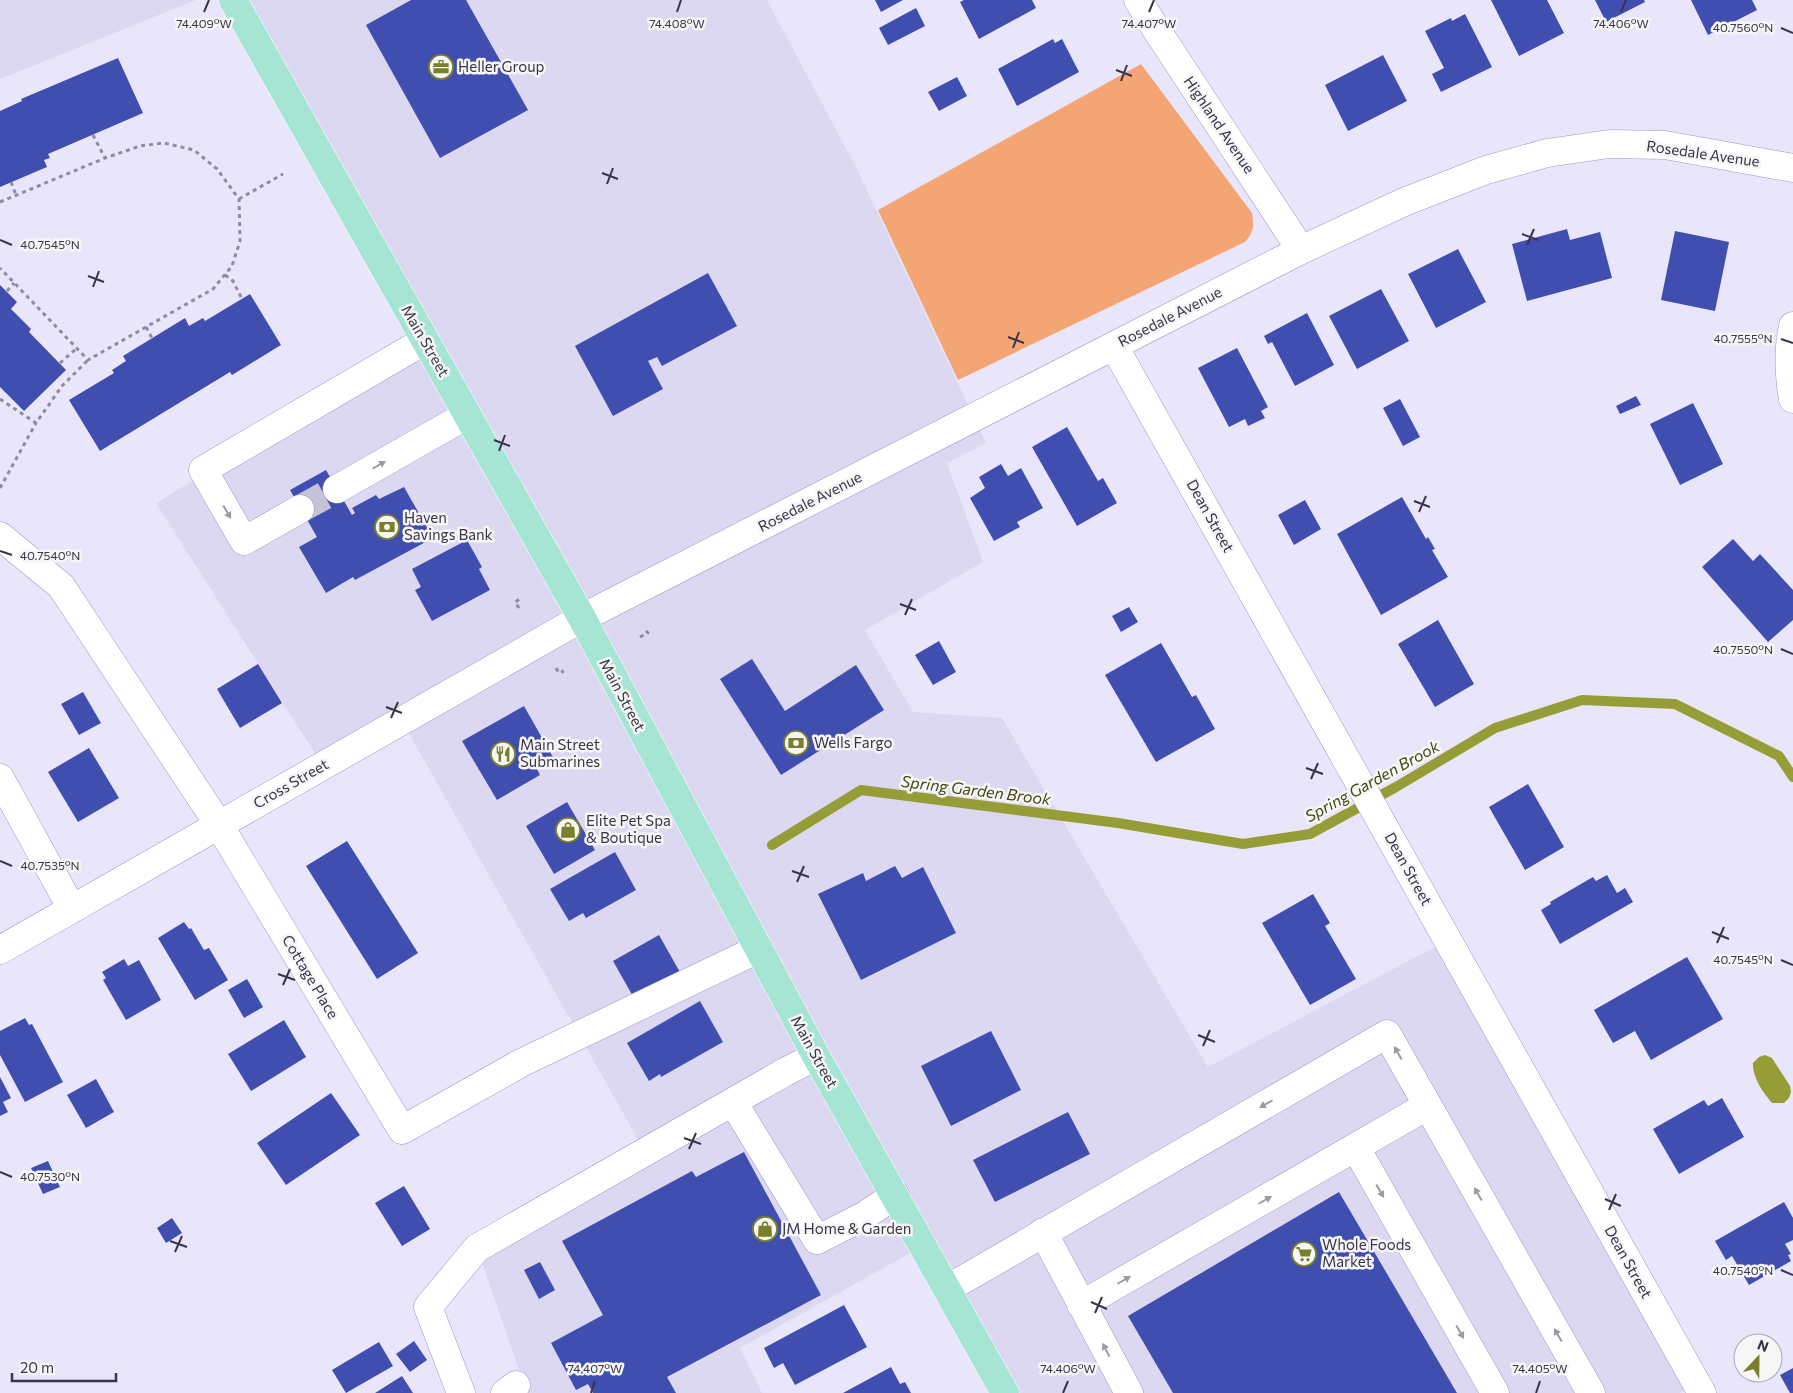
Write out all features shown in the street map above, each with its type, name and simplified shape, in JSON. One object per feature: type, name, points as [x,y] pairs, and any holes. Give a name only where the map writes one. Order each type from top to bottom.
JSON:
[{"type":"main road","name":"Main Street","points":[[233,0],[582,618],[816,1056],[1005,1393]]},
{"type":"street","name":"Highland Avenue","points":[[1138,0],[1301,250]]},
{"type":"street","name":"Rosedale Avenue","points":[[582,618],[1301,250],[1404,202],[1486,170],[1547,153],[1609,144],[1665,145],[1793,168]]},
{"type":"street","points":[[1793,326],[1790,384],[1793,399]]},
{"type":"street","points":[[300,509],[244,541],[203,470],[424,341]]},
{"type":"street","name":"Dean Street","points":[[1114,346],[1702,1393]]},
{"type":"street","points":[[337,489],[467,415]]},
{"type":"street","name":"Cottage Place","points":[[0,536],[61,586],[218,825],[402,1130],[521,1063],[758,949]]},
{"type":"street","name":"Cross Street","points":[[0,950],[582,618]]},
{"type":"street","points":[[0,778],[72,909]]},
{"type":"street","points":[[947,1290],[1043,1232],[1388,1034],[1591,1393]]},
{"type":"street","points":[[461,1393],[428,1306],[477,1248],[816,1056]]},
{"type":"street","points":[[733,1102],[818,1240],[864,1216],[894,1196]]},
{"type":"street","points":[[1082,1304],[1427,1106]]},
{"type":"street","points":[[1356,1148],[1495,1393]]},
{"type":"street","points":[[1043,1232],[1129,1393]]},
{"type":"path","points":[[93,135],[105,158]]},
{"type":"path","points":[[0,202],[105,158],[140,146],[164,143],[194,150],[217,169],[239,199],[240,241],[232,266],[213,289],[88,360],[62,386],[36,423],[0,488]]},
{"type":"path","points":[[239,199],[282,174]]},
{"type":"path","points":[[11,182],[16,195]]},
{"type":"path","points":[[0,268],[88,360]]},
{"type":"path","points":[[225,275],[233,281],[242,299]]},
{"type":"path","points":[[6,291],[14,283]]},
{"type":"path","points":[[146,327],[152,338]]},
{"type":"path","points":[[60,363],[77,348]]},
{"type":"path","points":[[0,399],[36,423]]},
{"type":"path","points":[[519,608],[515,602],[520,599]]},
{"type":"path","points":[[640,638],[648,633],[643,628]]},
{"type":"path","points":[[559,673],[564,671]]},
{"type":"shaded area","points":[[0,0],[196,0],[0,79]]},
{"type":"shaded area","points":[[233,0],[767,0],[856,167],[986,443],[947,463],[983,562],[865,630],[913,712],[1002,718],[1208,1067],[1448,940],[1695,1381],[1680,1393],[1005,1393],[923,1246],[740,1348],[762,1393],[527,1393],[477,1248],[645,1152],[402,721],[323,766],[156,503],[424,341]]},
{"type":"shaded area","points":[[1141,64],[1252,213],[1252,232],[1245,242],[958,380],[878,210]]},
{"type":"shaded area","points":[[1765,1055],[1772,1058],[1790,1086],[1789,1098],[1784,1103],[1772,1103],[1762,1090],[1754,1074],[1753,1063],[1759,1057]]},
{"type":"building","points":[[411,0],[466,0],[528,110],[440,158],[366,25]]},
{"type":"building","points":[[875,0],[903,0],[881,12]]},
{"type":"building","points":[[964,0],[1032,0],[1036,8],[979,39],[960,2]]},
{"type":"building","points":[[1491,0],[1547,0],[1564,33],[1519,56]]},
{"type":"building","points":[[1595,0],[1644,0],[1645,2],[1606,22]]},
{"type":"building","points":[[1691,0],[1752,0],[1757,10],[1708,35]]},
{"type":"building","points":[[916,8],[925,26],[888,45],[879,28]]},
{"type":"building","points":[[1465,14],[1492,67],[1441,92],[1432,74],[1444,68],[1425,31],[1451,18],[1452,21]]},
{"type":"building","points":[[1053,39],[1055,43],[1062,39],[1079,72],[1017,106],[998,69]]},
{"type":"building","points":[[1383,55],[1407,101],[1348,131],[1325,85]]},
{"type":"building","points":[[118,58],[143,113],[48,154],[50,158],[44,160],[47,167],[0,187],[0,111],[22,101],[21,99]]},
{"type":"building","points":[[957,77],[967,96],[939,111],[928,92]]},
{"type":"building","points":[[1567,229],[1570,240],[1600,232],[1612,278],[1527,301],[1512,244]]},
{"type":"building","points":[[1675,231],[1729,242],[1715,311],[1661,300]]},
{"type":"building","points":[[1458,249],[1486,302],[1436,328],[1408,274]]},
{"type":"building","points":[[708,273],[737,326],[662,366],[657,357],[648,361],[663,389],[613,416],[575,346]]},
{"type":"building","points":[[0,285],[17,302],[11,309],[31,329],[29,332],[66,370],[24,411],[0,387]]},
{"type":"building","points":[[1381,289],[1409,341],[1357,369],[1329,316]]},
{"type":"building","points":[[250,294],[281,345],[232,375],[230,372],[100,451],[69,400],[114,373],[112,370],[126,361],[123,356],[185,318],[189,326],[203,318],[205,321]]},
{"type":"building","points":[[1307,313],[1334,365],[1295,386],[1272,342],[1268,344],[1264,336]]},
{"type":"building","points":[[1237,348],[1268,407],[1261,411],[1265,418],[1248,426],[1245,419],[1229,427],[1198,368]]},
{"type":"building","points":[[1636,396],[1641,405],[1620,414],[1616,406]]},
{"type":"building","points":[[1400,399],[1420,437],[1403,446],[1383,408]]},
{"type":"building","points":[[1693,403],[1723,464],[1680,485],[1650,424]]},
{"type":"building","points":[[1067,427],[1098,481],[1103,478],[1117,503],[1077,526],[1032,447]]},
{"type":"building","points":[[1001,464],[1008,476],[1021,468],[1043,508],[1017,522],[1020,527],[994,541],[970,498],[985,488],[979,477]]},
{"type":"building","points":[[326,470],[352,515],[355,513],[352,508],[376,495],[379,499],[404,487],[433,538],[355,580],[353,577],[326,593],[299,547],[317,537],[290,490]]},
{"type":"building","points":[[1402,497],[1426,539],[1428,537],[1435,549],[1432,550],[1448,577],[1381,615],[1337,534]]},
{"type":"building","points":[[1305,500],[1321,529],[1294,545],[1278,515]]},
{"type":"building","points":[[1733,539],[1753,561],[1760,554],[1793,590],[1793,620],[1768,642],[1702,567]]},
{"type":"building","points":[[467,540],[482,567],[479,569],[490,590],[432,621],[415,590],[421,587],[412,569]]},
{"type":"building","points":[[1129,607],[1138,622],[1121,632],[1112,616]]},
{"type":"building","points":[[1438,620],[1474,684],[1435,707],[1398,644]]},
{"type":"building","points":[[939,641],[956,672],[933,685],[915,655]]},
{"type":"building","points":[[1161,643],[1192,697],[1196,695],[1215,729],[1156,762],[1105,675]]},
{"type":"building","name":"Wells Fargo","points":[[752,659],[785,711],[856,665],[884,710],[781,775],[720,679]]},
{"type":"building","points":[[258,664],[282,703],[240,728],[217,689]]},
{"type":"building","points":[[83,692],[101,723],[79,735],[61,704]]},
{"type":"building","points":[[524,706],[554,759],[537,769],[540,775],[497,800],[462,741]]},
{"type":"building","points":[[89,748],[119,798],[78,822],[48,772]]},
{"type":"building","points":[[1528,784],[1564,847],[1525,870],[1489,807]]},
{"type":"building","points":[[567,802],[595,850],[554,874],[526,826]]},
{"type":"building","points":[[347,841],[418,953],[377,979],[306,866]]},
{"type":"building","points":[[615,852],[636,890],[586,918],[583,913],[569,921],[550,889]]},
{"type":"building","points":[[895,866],[902,878],[923,867],[956,933],[861,980],[818,894],[863,873],[866,881]]},
{"type":"building","points":[[1607,875],[1617,893],[1625,888],[1633,902],[1560,944],[1541,910],[1551,904],[1550,902],[1593,877],[1596,881]]},
{"type":"building","points":[[1313,894],[1330,923],[1325,926],[1356,979],[1310,1005],[1262,923]]},
{"type":"building","points":[[184,922],[189,929],[191,928],[204,950],[209,948],[228,980],[195,1000],[158,938]]},
{"type":"building","points":[[659,935],[681,974],[635,1000],[613,961]]},
{"type":"building","points":[[1687,957],[1723,1019],[1651,1060],[1635,1031],[1613,1043],[1594,1010]]},
{"type":"building","points":[[124,959],[128,966],[139,960],[161,1000],[126,1020],[103,980],[106,978],[102,972]]},
{"type":"building","points":[[247,979],[263,1007],[244,1018],[228,990]]},
{"type":"building","points":[[700,1001],[723,1042],[661,1077],[660,1074],[649,1081],[627,1043]]},
{"type":"building","points":[[25,1018],[29,1025],[32,1024],[63,1082],[25,1102],[0,1055],[0,1031]]},
{"type":"building","points":[[284,1020],[306,1057],[251,1091],[228,1054]]},
{"type":"building","points":[[991,1031],[1021,1090],[951,1126],[921,1066]]},
{"type":"building","points":[[0,1077],[11,1098],[3,1102],[8,1112],[0,1116]]},
{"type":"building","points":[[96,1079],[114,1112],[86,1128],[67,1095]]},
{"type":"building","points":[[331,1093],[360,1135],[286,1185],[257,1143]]},
{"type":"building","points":[[1722,1098],[1744,1137],[1679,1174],[1653,1129],[1704,1100],[1708,1106]]},
{"type":"building","points":[[1068,1112],[1090,1154],[995,1202],[973,1160]]},
{"type":"building","points":[[744,1152],[821,1295],[667,1377],[676,1393],[593,1393],[588,1384],[576,1390],[551,1343],[603,1315],[562,1241],[692,1171],[696,1177]]},
{"type":"building","points":[[48,1161],[60,1187],[43,1194],[31,1168]]},
{"type":"building","points":[[404,1186],[430,1229],[402,1246],[375,1203]]},
{"type":"building","name":"Whole Foods Market","points":[[1339,1192],[1457,1393],[1173,1393],[1128,1316]]},
{"type":"building","points":[[1784,1202],[1793,1218],[1793,1240],[1785,1244],[1791,1254],[1788,1255],[1791,1261],[1749,1285],[1732,1256],[1726,1260],[1715,1241]]},
{"type":"building","points":[[172,1218],[182,1233],[166,1243],[157,1228]]},
{"type":"building","points":[[540,1262],[555,1290],[539,1299],[524,1270]]},
{"type":"building","points":[[844,1305],[867,1347],[795,1385],[783,1363],[774,1368],[764,1348]]},
{"type":"building","points":[[414,1341],[427,1360],[410,1372],[396,1354]]},
{"type":"building","points":[[379,1342],[393,1366],[346,1393],[332,1370]]},
{"type":"building","points":[[891,1367],[900,1384],[905,1382],[911,1393],[843,1393]]},
{"type":"building","points":[[1793,1368],[1793,1393],[1790,1393],[1783,1380],[1783,1373]]},
{"type":"building","points":[[402,1376],[413,1393],[375,1393]]},
{"type":"waterway","name":"Spring Garden Brook","points":[[772,845],[861,790],[1118,823],[1243,844],[1310,834],[1396,787],[1495,728],[1582,700],[1675,704],[1779,756],[1793,777]]},
{"type":"tunnel","points":[[300,509],[337,489]]},
{"type":"place","name":"Heller Group","points":[[441,67]]},
{"type":"place","name":"Haven Savings Bank","points":[[387,527]]},
{"type":"place","name":"Wells Fargo","points":[[796,743]]},
{"type":"place","name":"Main Street Submarines","points":[[503,754]]},
{"type":"place","name":"Elite Pet Spa & Boutique","points":[[568,830]]},
{"type":"place","name":"JM Home & Garden","points":[[765,1229]]},
{"type":"place","name":"Whole Foods Market","points":[[1304,1254]]}]
